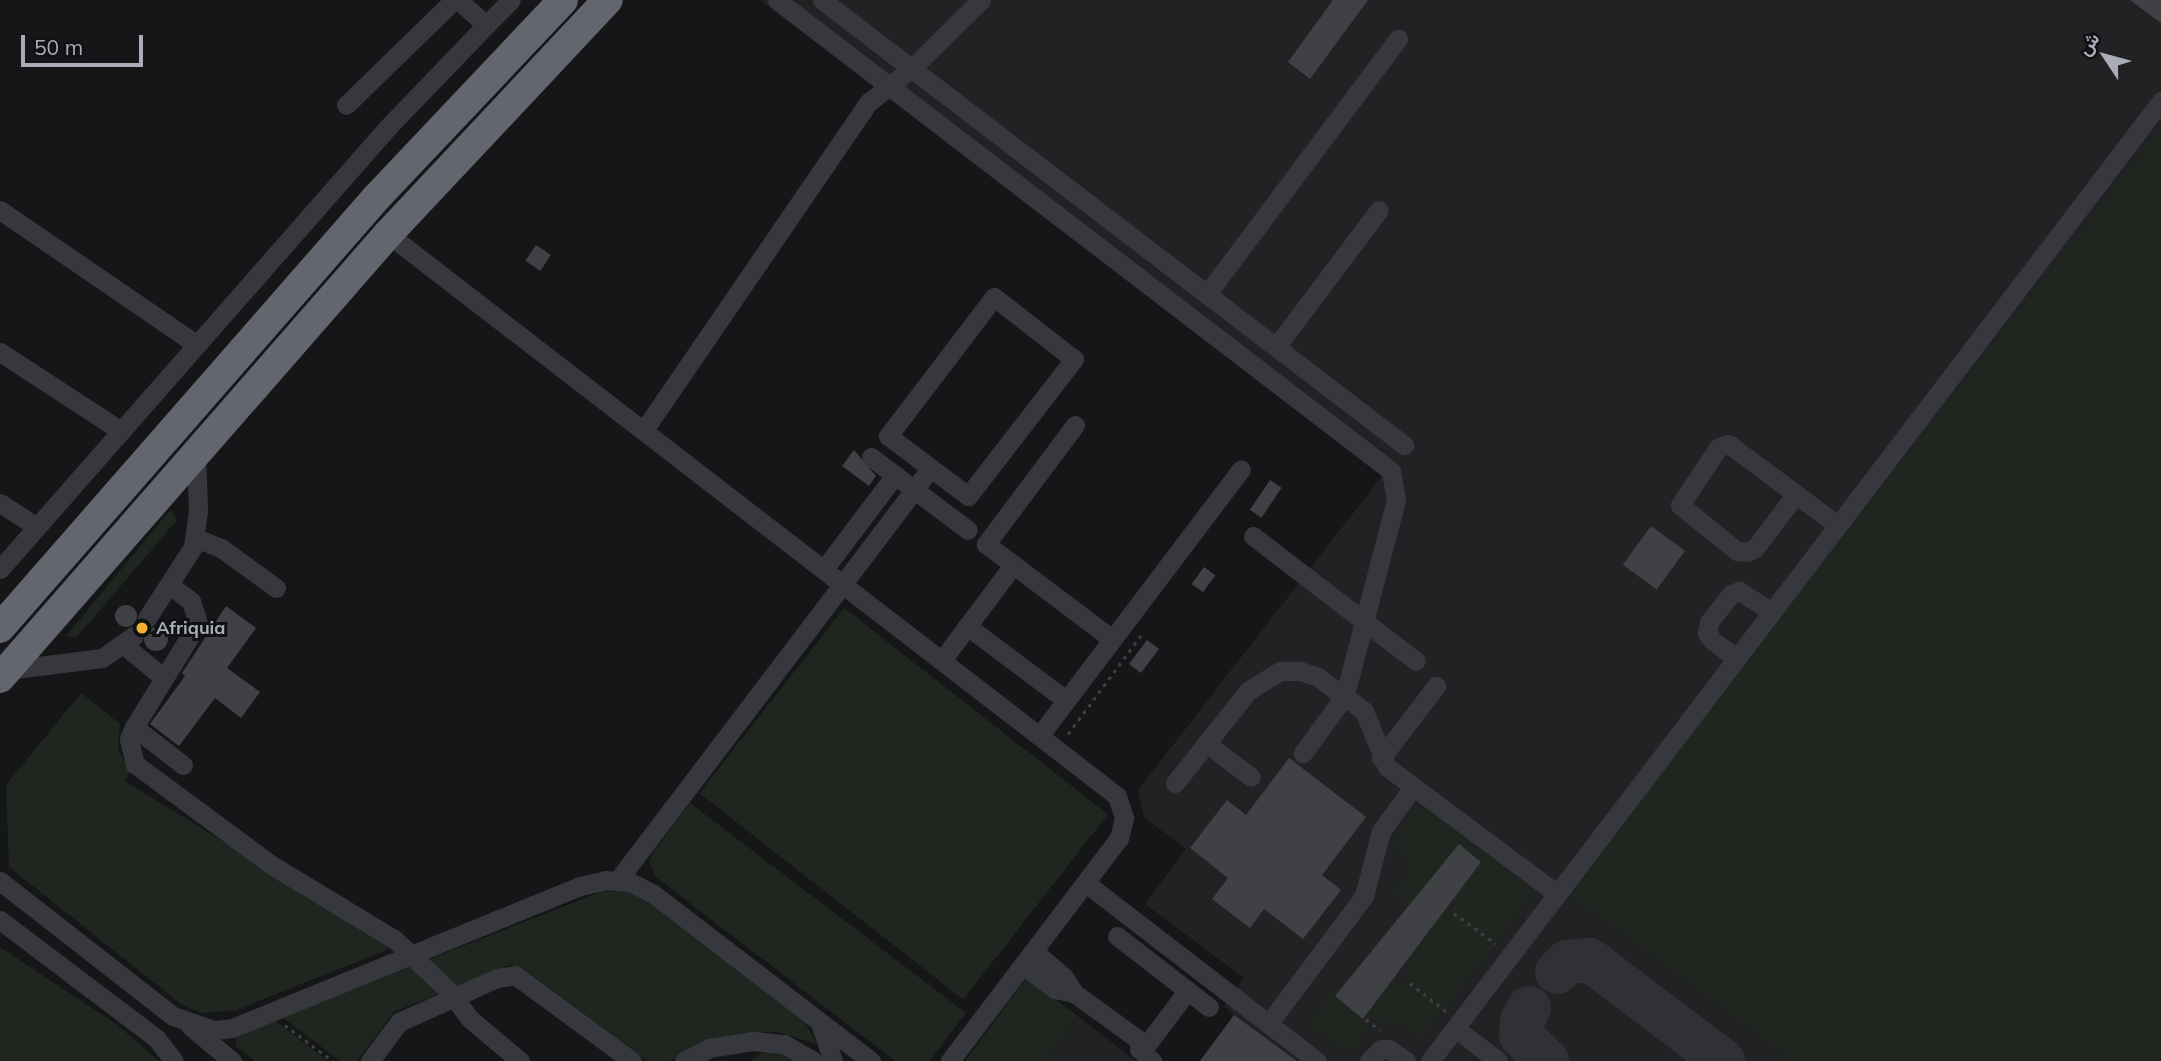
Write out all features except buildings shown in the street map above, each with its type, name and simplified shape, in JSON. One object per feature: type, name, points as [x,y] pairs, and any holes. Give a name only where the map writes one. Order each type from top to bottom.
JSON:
[{"type":"highway","points":[[0,628],[376,198],[563,0]]},
{"type":"highway","points":[[3,674],[388,234],[608,0]]},
{"type":"street","points":[[346,105],[456,0],[486,24]]},
{"type":"street","points":[[0,569],[388,127],[511,0]]},
{"type":"street","points":[[777,0],[1391,471],[1396,500],[1345,695],[1303,753]]},
{"type":"street","points":[[822,0],[1404,446]]},
{"type":"street","points":[[644,430],[869,102],[912,68],[981,0]]},
{"type":"street","points":[[1207,294],[1398,39]]},
{"type":"street","points":[[1430,1061],[1770,610],[2161,101]]},
{"type":"street","points":[[0,210],[195,344]]},
{"type":"street","points":[[1276,347],[1379,210]]},
{"type":"street","points":[[388,234],[1107,786],[1122,807],[1119,838],[1087,884],[950,1061]]},
{"type":"street","points":[[995,297],[1074,359],[971,496],[930,469],[888,434],[995,297]]},
{"type":"street","points":[[0,352],[121,431]]},
{"type":"street","points":[[1075,425],[986,542],[1112,639]]},
{"type":"street","points":[[1796,494],[1747,552],[1737,551],[1679,505],[1724,444],[1796,494],[1836,524]]},
{"type":"street","points":[[147,618],[171,586],[196,538],[196,453]]},
{"type":"street","points":[[871,457],[968,530]]},
{"type":"street","points":[[618,880],[930,469]]},
{"type":"street","points":[[1040,735],[1241,469]]},
{"type":"street","points":[[824,569],[895,475]]},
{"type":"street","points":[[0,503],[37,527]]},
{"type":"street","points":[[1253,536],[1416,661]]},
{"type":"street","points":[[196,538],[221,548],[276,588]]},
{"type":"street","points":[[942,660],[1013,565]]},
{"type":"street","points":[[171,586],[196,608],[198,623],[134,727],[129,752],[145,772],[260,857],[387,934],[520,1061]]},
{"type":"street","points":[[1735,657],[1713,641],[1707,633],[1709,622],[1731,594],[1739,591],[1770,610]]},
{"type":"street","points":[[967,626],[1066,700]]},
{"type":"street","points":[[3,674],[102,658],[129,641],[164,678]]},
{"type":"street","points":[[1175,783],[1248,691],[1280,671],[1318,677],[1345,695],[1371,719],[1381,758],[1413,787],[1556,893]]},
{"type":"street","points":[[1381,758],[1436,686]]},
{"type":"street","points":[[134,727],[183,765]]},
{"type":"street","points":[[1206,743],[1251,777]]},
{"type":"street","points":[[1269,1023],[1364,896],[1381,831],[1413,787]]},
{"type":"street","points":[[187,1024],[205,1029],[232,1028],[580,886],[618,880],[652,893],[816,1016],[871,1061]]},
{"type":"street","points":[[0,881],[187,1024],[222,1058],[232,1028]]},
{"type":"street","points":[[1087,884],[1317,1061]]},
{"type":"street","points":[[0,920],[156,1038],[174,1061]]},
{"type":"street","points":[[1117,936],[1209,1006]]},
{"type":"street","points":[[1029,959],[1064,977],[1074,993],[1140,1042],[1148,1043],[1188,990]]},
{"type":"street","points":[[369,1061],[399,1022],[456,1002],[506,976],[524,978],[632,1061]]},
{"type":"street","points":[[816,1016],[828,1038],[833,1061]]},
{"type":"street","points":[[1458,1025],[1498,1061]]},
{"type":"street","points":[[684,1061],[709,1048],[753,1041],[785,1044],[813,1061]]},
{"type":"street","points":[[1140,1042],[1139,1049],[1152,1061]]},
{"type":"street","points":[[1369,1061],[1381,1049],[1406,1061]]},
{"type":"path","points":[[1058,748],[1142,634]]},
{"type":"path","points":[[1454,913],[1510,954]]},
{"type":"path","points":[[1410,983],[1458,1025]]},
{"type":"path","points":[[274,1011],[333,1061]]},
{"type":"shaded area","points":[[760,0],[2161,0],[2161,1061],[1200,1061],[1234,1015],[1224,1006],[1244,978],[1145,904],[1186,849],[1144,817],[1138,790],[1382,476]]},
{"type":"shaded area","points":[[2161,129],[2161,1061],[1794,1061],[1571,896],[1600,850]]},
{"type":"shaded area","points":[[171,509],[177,520],[77,637],[66,636]]},
{"type":"shaded area","points":[[844,608],[1108,814],[963,999],[699,793]]},
{"type":"shaded area","points":[[81,693],[120,724],[118,749],[130,772],[125,781],[384,940],[389,949],[236,1010],[201,1013],[181,1004],[9,867],[6,785]]},
{"type":"shaded area","points":[[690,803],[966,1013],[930,1061],[895,1061],[656,877],[649,863],[652,854]]},
{"type":"shaded area","points":[[1416,810],[1430,810],[1525,885],[1529,899],[1421,1039],[1397,1021],[1377,1021],[1367,1014],[1391,983],[1402,983],[1411,971],[1408,961],[1434,928],[1431,922],[1443,909],[1448,913],[1455,904],[1450,900],[1410,905],[1394,894],[1409,867],[1395,844]],"holes":[[[1459,845],[1481,862],[1467,880]]]},
{"type":"shaded area","points":[[603,891],[628,892],[646,901],[803,1019],[817,1044],[777,1032],[747,1033],[690,1048],[670,1061],[648,1061],[521,967],[509,965],[394,1012],[357,1061],[340,1061],[282,1017]]},
{"type":"shaded area","points":[[0,947],[115,1023],[159,1061],[0,1061]]},
{"type":"shaded area","points":[[1026,978],[1078,1016],[1044,1061],[965,1061]]},
{"type":"shaded area","points":[[1330,992],[1363,1019],[1367,1030],[1348,1054],[1308,1024]]},
{"type":"shaded area","points":[[1078,1016],[1136,1061],[1044,1061]]},
{"type":"shaded area","points":[[274,1020],[328,1061],[255,1061],[235,1046],[237,1036]]},
{"type":"shaded area","points":[[779,1050],[802,1061],[751,1061],[763,1052]]},
{"type":"taxiway","points":[[1557,972],[1567,962],[1590,960],[1723,1061]]},
{"type":"taxiway","points":[[1529,1008],[1522,1021],[1521,1035],[1547,1061]]},
{"type":"place","name":"Afriquia","points":[[142,628]]}]
